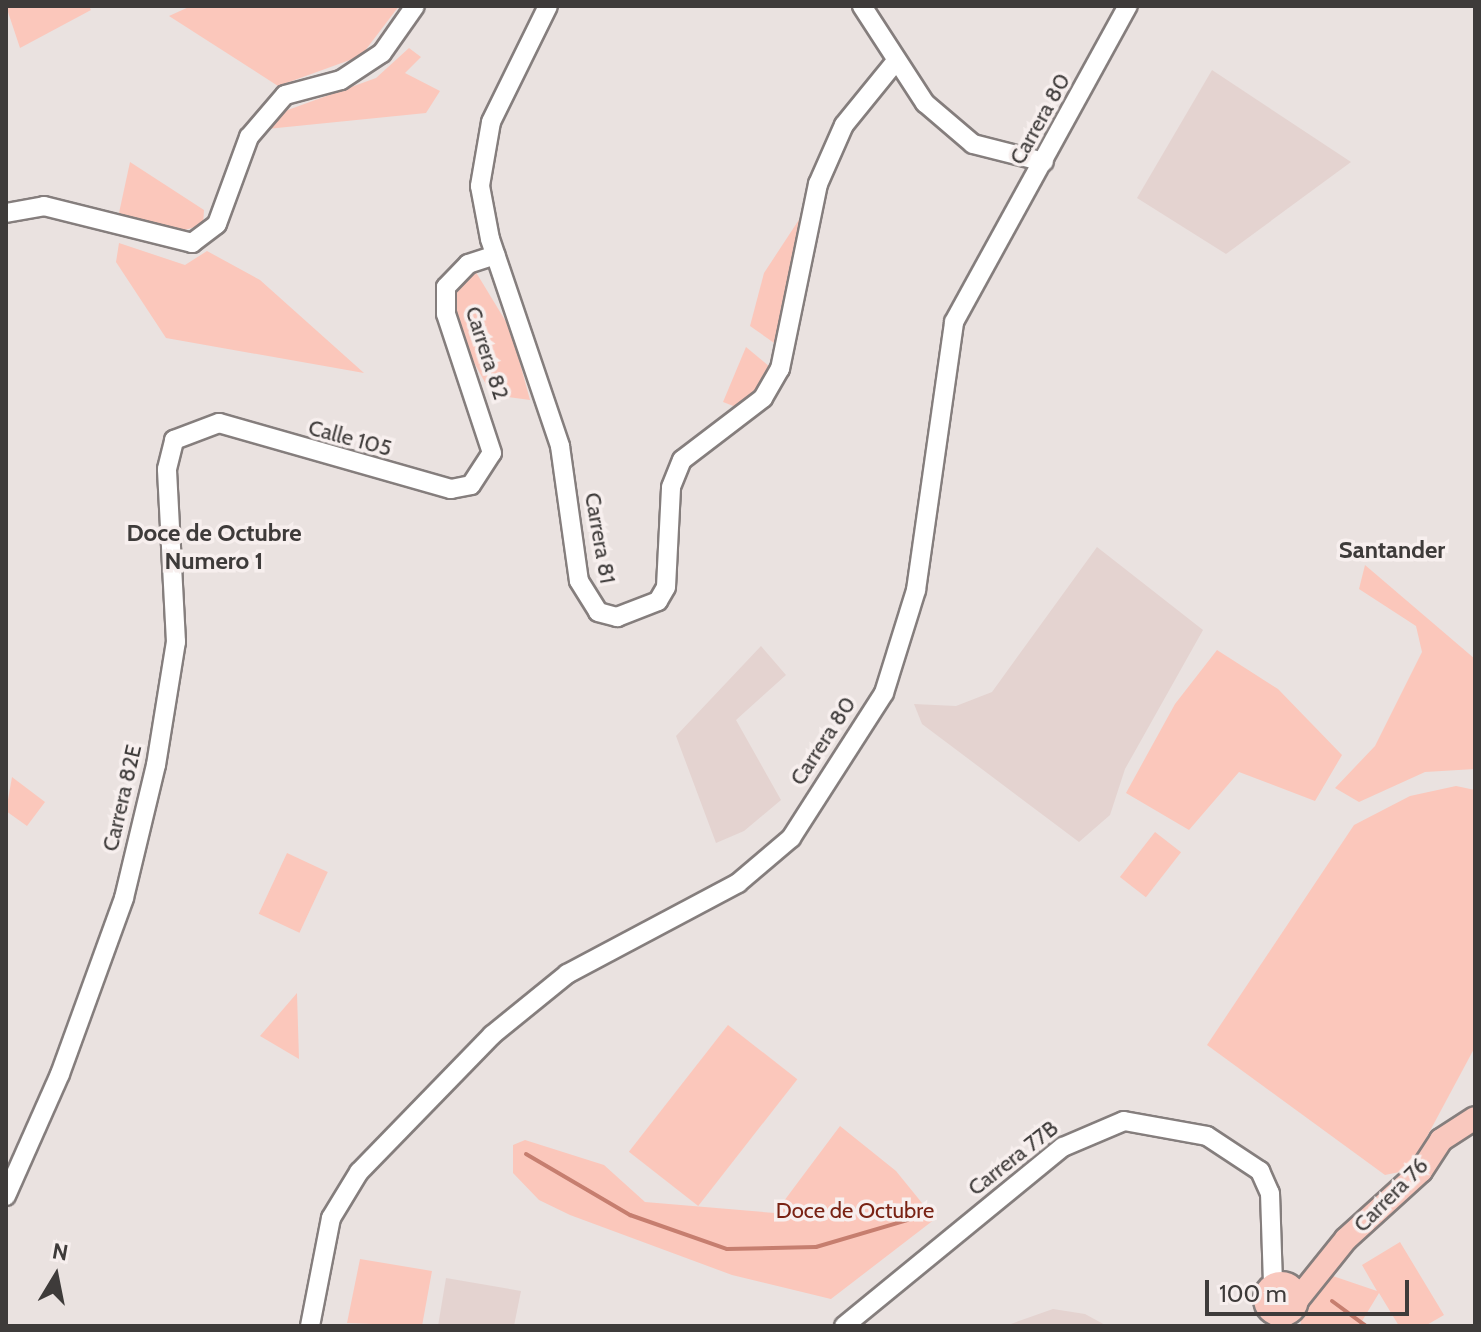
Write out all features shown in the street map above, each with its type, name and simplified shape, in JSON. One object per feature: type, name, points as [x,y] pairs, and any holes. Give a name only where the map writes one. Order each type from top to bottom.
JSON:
[{"type":"main road","name":"Carrera 76","points":[[1282,1300],[1311,1278],[1421,1171],[1441,1140],[1475,1118]]},
{"type":"street","points":[[6,213],[44,206],[192,243],[217,224],[249,137],[285,95],[341,80],[382,53],[415,6]]},
{"type":"street","name":"Carrera 81","points":[[548,6],[491,122],[480,170],[496,255],[560,446],[579,581],[598,612],[640,611],[666,587],[671,487],[682,460],[763,398],[780,369],[818,184],[844,125],[896,61]]},
{"type":"street","points":[[862,6],[925,103],[973,144],[1044,162]]},
{"type":"street","name":"Carrera 80","points":[[310,1326],[331,1218],[359,1172],[492,1035],[567,974],[738,883],[791,838],[884,693],[916,590],[954,322],[1128,6]]},
{"type":"street","name":"Carrera 82","points":[[471,485],[492,453],[446,314],[446,287],[468,264],[496,255]]},
{"type":"street","name":"Calle 105","points":[[219,423],[422,482],[471,485]]},
{"type":"street","name":"Carrera 82E","points":[[6,1196],[60,1074],[124,898],[156,765],[176,642],[167,469],[174,440],[219,423]]},
{"type":"street","name":"Carrera 77B","points":[[844,1326],[1063,1147],[1104,1124],[1207,1136],[1238,1151],[1270,1193],[1282,1300]]},
{"type":"shaded area","points":[[1212,70],[1351,162],[1226,254],[1137,198]]},
{"type":"shaded area","points":[[1097,547],[1203,630],[1125,769],[1110,815],[1079,842],[922,724],[914,704],[956,706],[992,692]]},
{"type":"shaded area","points":[[761,646],[786,675],[736,720],[781,800],[744,831],[716,843],[676,736]]},
{"type":"shaded area","points":[[446,1278],[521,1291],[514,1326],[438,1326]]},
{"type":"shaded area","points":[[1053,1309],[1085,1314],[1107,1326],[1005,1326]]},
{"type":"green space","points":[[6,6],[89,6],[91,10],[20,48]]},
{"type":"green space","points":[[191,6],[399,6],[361,56],[278,86],[169,16]]},
{"type":"green space","points":[[409,48],[421,57],[405,73],[440,91],[426,113],[267,129],[285,111],[376,78]]},
{"type":"green space","points":[[130,162],[204,210],[203,225],[173,233],[119,213]]},
{"type":"green space","points":[[804,212],[777,345],[750,326],[764,273]]},
{"type":"green space","points":[[119,243],[185,265],[207,251],[260,280],[364,373],[166,338],[116,262]]},
{"type":"green space","points":[[474,269],[511,330],[530,400],[492,395],[473,361],[451,298]]},
{"type":"green space","points":[[746,347],[770,367],[757,394],[736,407],[723,402]]},
{"type":"green space","points":[[1365,565],[1475,659],[1475,769],[1425,772],[1359,802],[1335,788],[1375,746],[1422,652],[1416,626],[1359,589]]},
{"type":"green space","points":[[1217,650],[1278,689],[1342,755],[1315,801],[1239,772],[1189,830],[1126,793],[1175,704]]},
{"type":"green space","points":[[12,777],[45,802],[27,826],[6,811]]},
{"type":"green space","points":[[1456,786],[1475,790],[1475,1047],[1409,1170],[1385,1175],[1207,1045],[1354,825],[1410,796]]},
{"type":"green space","points":[[1155,832],[1181,852],[1146,897],[1120,877]]},
{"type":"green space","points":[[287,853],[328,872],[299,933],[259,914]]},
{"type":"green space","points":[[297,993],[299,1059],[260,1036]]},
{"type":"green space","points":[[728,1025],[797,1079],[698,1206],[629,1152]]},
{"type":"green space","name":"Doce de Octubre","points":[[840,1126],[896,1171],[935,1219],[831,1299],[732,1275],[570,1215],[539,1200],[513,1173],[513,1145],[525,1140],[604,1165],[645,1202],[775,1213]]},
{"type":"green space","points":[[1400,1242],[1444,1315],[1425,1326],[1399,1326],[1379,1293],[1359,1326],[1301,1326],[1299,1305],[1324,1273],[1377,1291],[1362,1265]]},
{"type":"green space","points":[[360,1259],[432,1271],[422,1326],[347,1323]]},
{"type":"waterway","points":[[526,1154],[630,1215],[727,1249],[816,1247],[908,1220]]},
{"type":"waterway","points":[[1332,1301],[1366,1326]]},
{"type":"district","name":"Doce de Octubre Numero 1","points":[[214,547]]},
{"type":"district","name":"Santander","points":[[1392,550]]}]
